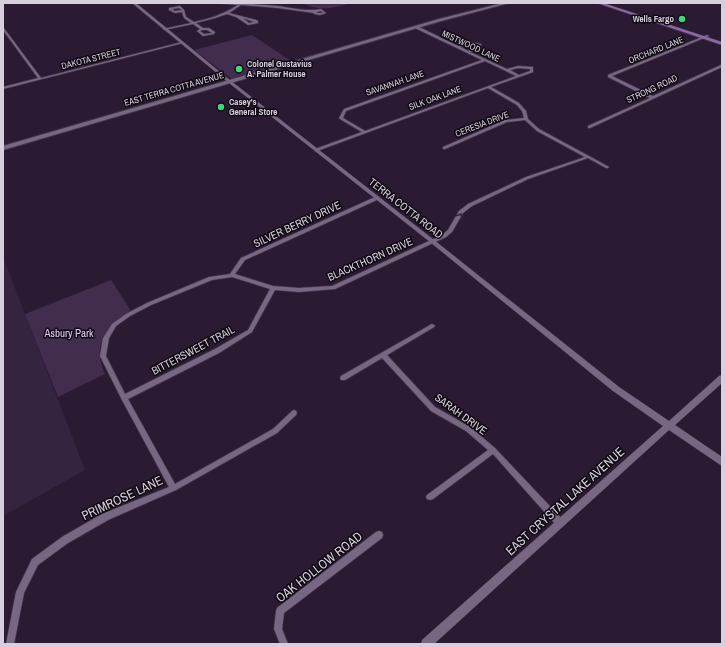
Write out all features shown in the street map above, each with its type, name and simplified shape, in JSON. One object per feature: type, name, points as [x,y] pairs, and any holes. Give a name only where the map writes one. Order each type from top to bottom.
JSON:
[{"type":"main road","name":"EAST TERRA COTTA AVENUE","points":[[488,7],[488,5],[494,3]]},
{"type":"main road","name":"EAST TERRA COTTA AVENUE","points":[[3,148],[488,7],[507,3]]},
{"type":"main road","points":[[599,3],[722,41]]},
{"type":"main road","points":[[609,3],[722,44]]},
{"type":"street","name":"TERRA COTTA ROAD","points":[[134,3],[230,82],[432,241],[616,389],[722,462]]},
{"type":"street","points":[[216,3],[278,6],[315,12]]},
{"type":"street","points":[[164,29],[227,13],[241,4]]},
{"type":"street","points":[[183,12],[185,17],[202,29]]},
{"type":"street","points":[[227,13],[257,22],[249,24],[236,16]]},
{"type":"street","points":[[3,28],[40,79]]},
{"type":"street","name":"MISTWOOD LANE","points":[[416,28],[519,76]]},
{"type":"street","name":"ORCHARD LANE","points":[[652,97],[609,76],[706,37]]},
{"type":"street","name":"DAKOTA STREET","points":[[3,88],[182,43]]},
{"type":"street","points":[[458,47],[471,43],[480,46],[467,52]]},
{"type":"street","name":"SAVANNAH LANE","points":[[365,132],[341,118],[345,110],[484,60]]},
{"type":"street","name":"STRONG ROAD","points":[[589,127],[722,66]]},
{"type":"street","name":"SILK OAK LANE","points":[[316,150],[519,76],[532,71],[532,68],[518,67],[507,70]]},
{"type":"street","points":[[488,87],[518,104],[524,111],[526,119],[533,127],[608,167]]},
{"type":"street","name":"CERESIA DRIVE","points":[[444,148],[506,121],[526,119]]},
{"type":"street","name":"BLACKTHORN DRIVE","points":[[174,488],[124,398],[103,356],[106,338],[114,325],[128,315],[189,286],[210,278],[232,276],[273,288],[299,290],[333,288],[450,231],[461,212],[470,205],[527,178],[588,157]]},
{"type":"street","name":"SILVER BERRY DRIVE","points":[[232,276],[243,260],[377,198]]},
{"type":"street","name":"BITTERSWEET TRAIL","points":[[124,398],[217,351],[250,331],[273,288]]},
{"type":"street","points":[[343,378],[432,326]]},
{"type":"street","name":"SARAH DRIVE","points":[[383,355],[433,409],[468,429],[493,450],[560,523]]},
{"type":"street","name":"EAST CRYSTAL LAKE AVENUE","points":[[426,644],[722,378]]},
{"type":"street","name":"PRIMROSE LANE","points":[[10,644],[20,592],[35,562],[65,540],[105,517],[154,495],[174,488],[275,431],[294,414]]},
{"type":"street","points":[[430,497],[493,450]]},
{"type":"street","name":"OAK HOLLOW ROAD","points":[[284,644],[278,629],[280,611],[379,535]]},
{"type":"shaded area","points":[[3,257],[85,470],[3,516]]},
{"type":"green space","points":[[302,3],[352,3],[333,8],[315,8]]},
{"type":"green space","points":[[252,35],[291,61],[232,79],[194,50]]},
{"type":"green space","name":"Asbury Park","points":[[111,280],[131,311],[115,324],[104,338],[101,345],[101,363],[105,374],[58,397],[25,314]]},
{"type":"place","name":"Wells Fargo","points":[[682,19]]},
{"type":"place","name":"Colonel Gustavius A. Palmer House","points":[[239,69]]},
{"type":"place","name":"Casey's General Store","points":[[221,107]]}]
